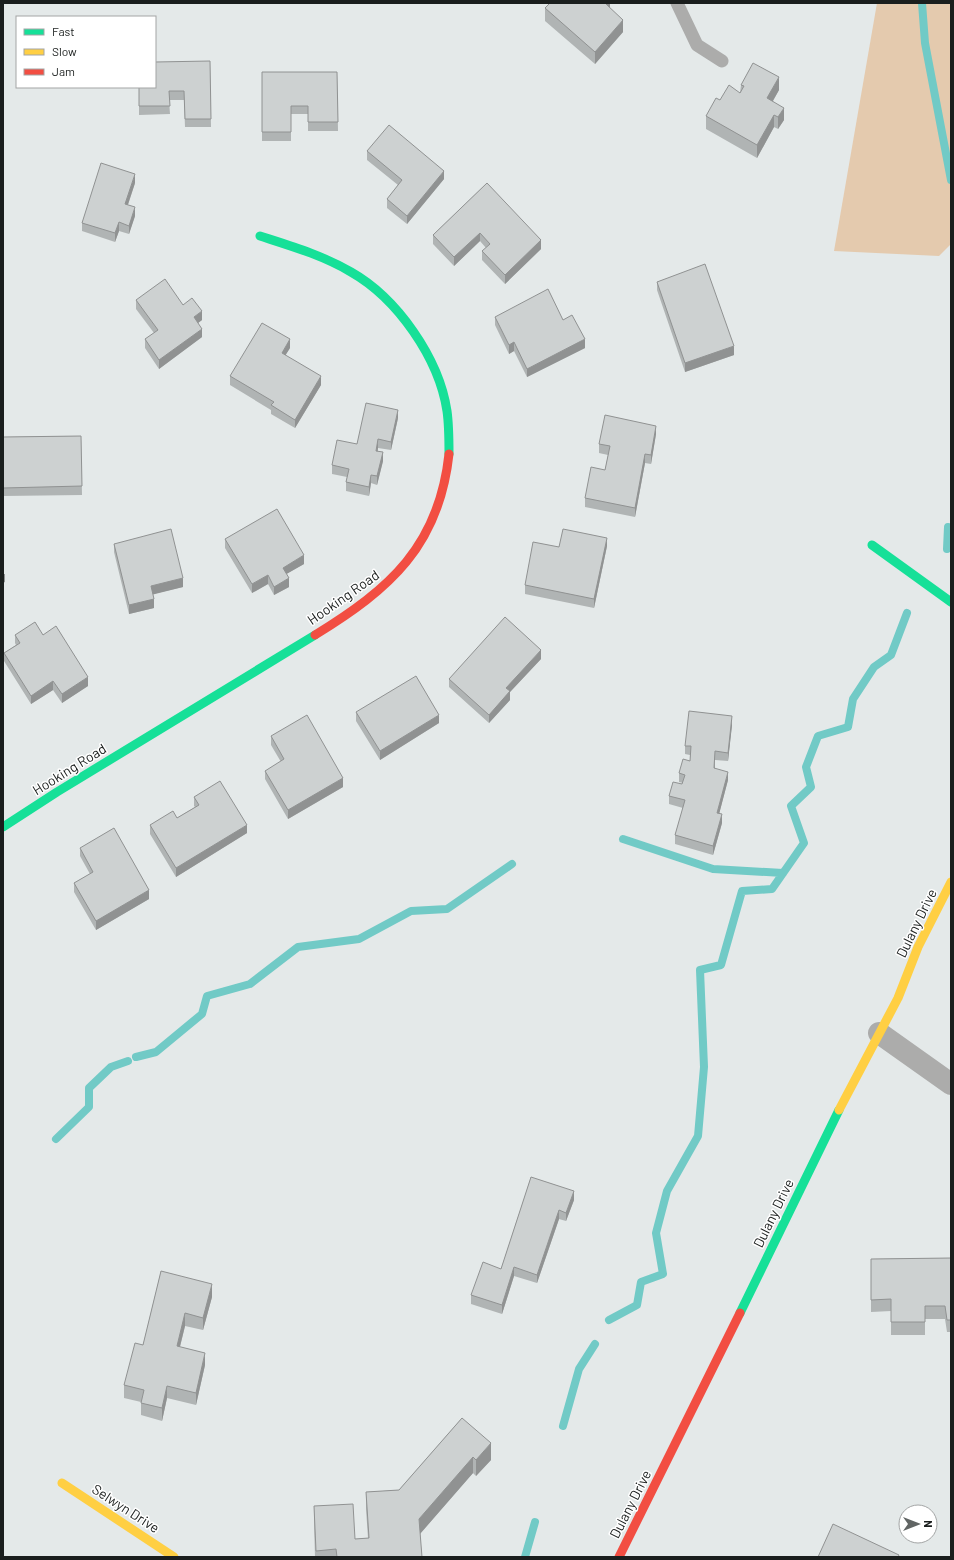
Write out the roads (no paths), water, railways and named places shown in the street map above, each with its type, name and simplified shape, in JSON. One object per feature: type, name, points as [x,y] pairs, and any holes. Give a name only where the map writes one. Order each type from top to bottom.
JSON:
[{"type":"street","name":"Hooking Road","points":[[3,828],[94,769],[348,614],[392,580],[410,560],[426,534],[440,502],[448,468],[450,432],[445,399],[434,366],[412,327],[392,303],[365,281],[334,262],[260,236]]},
{"type":"street","points":[[872,545],[951,602]]},
{"type":"street","name":"Dulany Drive","points":[[619,1557],[851,1086],[898,998],[918,947],[951,882]]},
{"type":"street","points":[[879,1033],[951,1084]]},
{"type":"street","name":"Selwyn Drive","points":[[62,1483],[174,1557]]},
{"type":"lane","points":[[677,3],[697,45],[722,61]]},
{"type":"waterway","points":[[922,3],[925,43],[951,180]]},
{"type":"waterway","points":[[947,549],[948,527]]},
{"type":"waterway","points":[[609,1320],[637,1305],[641,1282],[663,1274],[656,1233],[667,1191],[698,1136],[704,1067],[700,970],[721,965],[742,891],[772,889],[804,843],[791,806],[811,787],[806,767],[818,736],[848,727],[853,699],[874,667],[891,655],[907,613]]},
{"type":"waterway","points":[[623,839],[713,869],[783,873]]},
{"type":"waterway","points":[[136,1057],[156,1052],[202,1014],[207,996],[250,984],[298,947],[359,939],[411,911],[447,909],[512,864]]},
{"type":"waterway","points":[[56,1139],[89,1107],[89,1088],[111,1067],[128,1061]]},
{"type":"waterway","points":[[563,1426],[579,1369],[595,1344]]},
{"type":"waterway","points":[[525,1557],[535,1522]]}]
